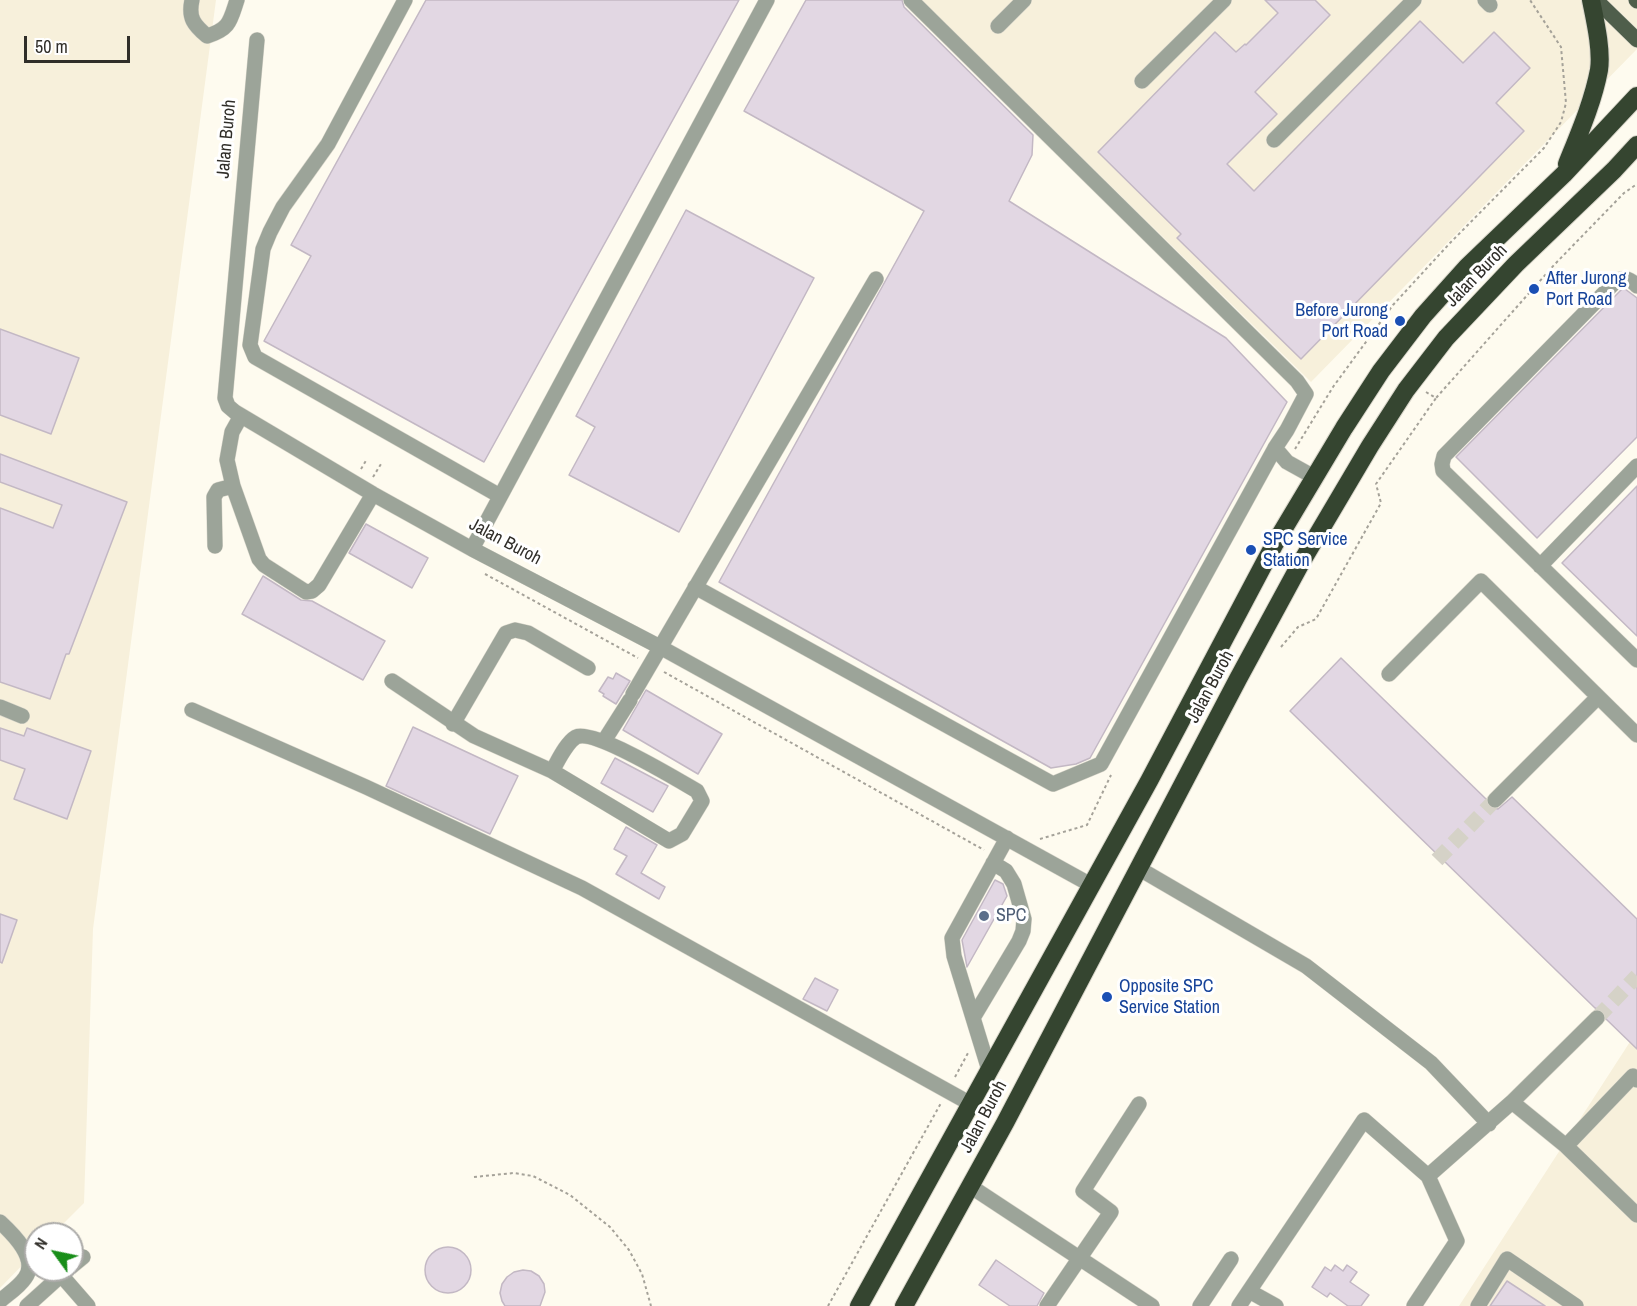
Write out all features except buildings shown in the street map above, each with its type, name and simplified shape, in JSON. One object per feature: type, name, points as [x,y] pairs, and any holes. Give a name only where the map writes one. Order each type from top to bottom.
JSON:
[{"type":"highway","points":[[1563,174],[1583,122],[1599,68],[1596,23],[1591,0]]},
{"type":"highway","name":"Jalan Buroh","points":[[859,1306],[1149,781],[1264,565],[1344,428],[1381,371],[1423,316],[1467,267],[1563,174],[1637,96]]},
{"type":"highway","name":"Jalan Buroh","points":[[903,1306],[1005,1124],[1138,868],[1302,561],[1370,446],[1411,383],[1446,338],[1516,264],[1637,145]]},
{"type":"highway","points":[[1614,170],[1637,162]]},
{"type":"main road","points":[[1596,0],[1637,40]]},
{"type":"street","points":[[192,0],[190,11],[195,26],[207,36],[218,33],[228,25],[237,0]]},
{"type":"street","points":[[405,0],[328,144],[283,207],[270,232],[264,249],[250,345],[255,357],[500,496]]},
{"type":"street","points":[[472,549],[767,0]]},
{"type":"street","points":[[695,587],[1053,784],[1101,764],[1306,394],[1302,387],[911,0]]},
{"type":"street","points":[[998,26],[1024,0]]},
{"type":"street","points":[[1142,81],[1224,0]]},
{"type":"street","points":[[1274,140],[1414,0]]},
{"type":"street","name":"Jalan Buroh","points":[[257,40],[225,398],[228,406],[241,416],[372,487],[472,549],[660,647],[1091,885]]},
{"type":"street","points":[[1637,286],[1631,280],[1624,278],[1617,280],[1444,456],[1442,464],[1443,471],[1637,660]]},
{"type":"street","points":[[604,741],[632,697],[876,279]]},
{"type":"street","points":[[241,416],[232,432],[226,460],[259,558],[264,565],[306,592],[312,591],[319,585],[372,487]]},
{"type":"street","points":[[1275,448],[1287,462],[1314,477]]},
{"type":"street","points":[[1540,566],[1637,466]]},
{"type":"street","points":[[216,546],[214,497],[218,490],[233,486]]},
{"type":"street","points":[[1389,674],[1481,581],[1637,735]]},
{"type":"street","points":[[453,724],[506,633],[515,630],[528,633],[588,668]]},
{"type":"street","points":[[392,681],[453,724],[474,736],[552,771],[669,841],[682,834],[702,801],[697,791],[604,741],[583,736],[576,737],[571,742],[552,771]]},
{"type":"street","points":[[1495,800],[1598,697]]},
{"type":"street","points":[[0,707],[22,716]]},
{"type":"street","points":[[192,710],[366,787],[582,888],[970,1104]]},
{"type":"street","points":[[989,1070],[954,956],[952,938],[1007,838]]},
{"type":"street","points":[[973,1018],[1023,931],[1024,919],[1011,877],[995,860]]},
{"type":"street","points":[[1138,868],[1306,966],[1431,1063],[1489,1124]]},
{"type":"street","points":[[1428,1176],[1489,1124],[1597,1018]]},
{"type":"street","points":[[1566,1146],[1633,1076],[1637,1080]]},
{"type":"street","points":[[1512,1102],[1566,1146],[1637,1215]]},
{"type":"street","points":[[1047,1306],[1111,1212],[1083,1191],[1139,1104]]},
{"type":"street","points":[[1239,1306],[1364,1120],[1428,1176],[1457,1241],[1414,1306]]},
{"type":"street","points":[[970,1186],[1152,1306]]},
{"type":"street","points":[[0,1222],[12,1233],[26,1254],[28,1267],[25,1278],[0,1301]]},
{"type":"street","points":[[1200,1306],[1231,1259]]},
{"type":"street","points":[[1478,1306],[1507,1259],[1576,1306]]},
{"type":"street","points":[[27,1306],[54,1282]]},
{"type":"street","points":[[78,1282],[88,1306]]},
{"type":"street","points":[[1249,1291],[1276,1306]]},
{"type":"path","points":[[1287,462],[1333,387],[1393,305],[1450,243],[1537,156],[1561,122],[1566,103],[1561,47],[1530,0]]},
{"type":"path","points":[[1281,647],[1298,627],[1316,620],[1381,503],[1376,484],[1436,398],[1554,265],[1624,193],[1637,184]]},
{"type":"path","points":[[1411,383],[1436,398]]},
{"type":"path","points":[[362,468],[367,459]]},
{"type":"path","points":[[374,474],[381,464]]},
{"type":"path","points":[[366,476],[372,487]]},
{"type":"path","points":[[484,573],[995,860]]},
{"type":"path","points":[[1037,839],[1087,825],[1111,775]]},
{"type":"path","points":[[828,1306],[978,1034]]},
{"type":"path","points":[[474,1177],[514,1173],[533,1176],[570,1195],[610,1227],[629,1250],[642,1274],[651,1306]]},
{"type":"shaded area","points":[[0,0],[216,0],[93,929],[84,1203],[65,1222],[24,1222],[24,1263],[0,1288]]},
{"type":"shaded area","points":[[921,0],[1637,0],[1637,49],[1311,382]]},
{"type":"shaded area","points":[[1637,1031],[1637,1306],[1459,1306]]},
{"type":"tunnel","points":[[1437,860],[1495,800]]},
{"type":"tunnel","points":[[1597,1018],[1637,976]]},
{"type":"place","name":"After Jurong Port Road","points":[[1534,289]]},
{"type":"place","name":"Before Jurong Port Road","points":[[1400,321]]},
{"type":"place","name":"SPC Service Station","points":[[1251,550]]},
{"type":"place","name":"SPC","points":[[984,916]]},
{"type":"place","name":"Opposite SPC Service Station","points":[[1107,997]]}]
